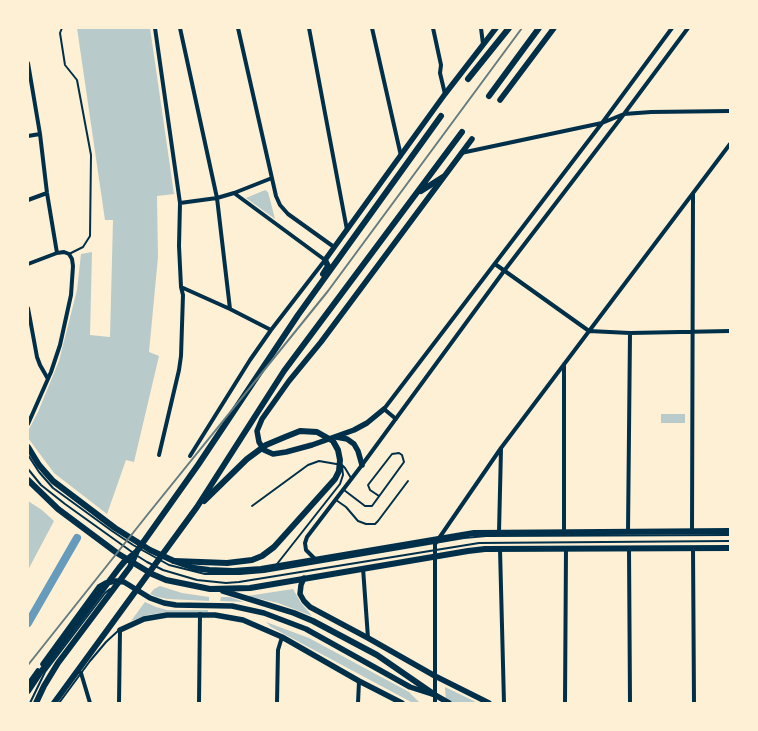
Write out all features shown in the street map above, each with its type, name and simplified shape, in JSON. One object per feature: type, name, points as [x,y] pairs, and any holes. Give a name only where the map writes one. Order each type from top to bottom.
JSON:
[{"type":"main road","points":[[298,315],[306,299],[328,266],[325,260],[445,94],[496,28]]},
{"type":"main road","points":[[468,79],[509,28]]},
{"type":"main road","points":[[490,96],[539,28]]},
{"type":"main road","points":[[500,100],[554,28]]},
{"type":"main road","points":[[36,703],[54,669],[130,567],[137,551],[198,465],[298,315],[441,116]]},
{"type":"main road","points":[[54,703],[197,507],[284,371],[462,132]]},
{"type":"main road","points":[[384,408],[367,423],[354,430],[286,452],[273,454],[264,450],[259,442],[257,432],[262,419],[289,382],[322,342],[472,139]]},
{"type":"main road","points":[[416,195],[443,177]]},
{"type":"main road","points":[[174,562],[233,562],[252,560],[262,556],[274,547],[335,479],[339,471],[340,460],[338,450],[334,441],[317,432],[300,431],[266,445],[247,459],[197,507]]},
{"type":"main road","points":[[336,437],[347,439],[354,444],[358,451],[362,465]]},
{"type":"main road","points":[[28,447],[45,473],[68,496],[113,530],[174,562],[194,568],[223,571],[243,571],[275,567],[436,542],[474,533],[730,531]]},
{"type":"main road","points":[[28,480],[58,509],[106,545],[152,574],[166,580],[200,587],[220,589],[250,588],[434,554],[468,550],[730,548]]},
{"type":"main road","points":[[28,691],[119,568],[137,551]]},
{"type":"main road","points":[[304,578],[301,585],[300,594],[306,604],[435,676],[489,703]]},
{"type":"main road","points":[[28,685],[99,587],[111,581],[124,582],[150,598],[164,603],[176,605],[232,606],[264,613],[306,629],[410,687],[435,695]]},
{"type":"main road","points":[[220,589],[294,613],[313,621],[377,655],[449,703]]},
{"type":"main road","points":[[120,630],[153,617],[200,614],[243,620],[282,637],[359,681],[402,703]]},
{"type":"street","points":[[154,28],[180,203],[179,246],[181,287],[183,295],[180,363],[173,400],[159,455]]},
{"type":"street","points":[[180,28],[217,198],[230,309]]},
{"type":"street","points":[[238,28],[276,196],[280,205],[288,214],[334,247]]},
{"type":"street","points":[[309,28],[347,230]]},
{"type":"street","points":[[372,28],[401,156]]},
{"type":"street","points":[[433,28],[441,65],[440,73],[445,94]]},
{"type":"street","points":[[481,28],[483,44]]},
{"type":"street","points":[[396,419],[384,408],[602,123],[672,28]]},
{"type":"street","points":[[317,560],[306,550],[306,540],[504,271],[688,28]]},
{"type":"street","points":[[28,63],[57,253]]},
{"type":"street","points":[[461,153],[602,123],[624,114],[651,112],[730,111]]},
{"type":"street","points":[[28,136],[40,134]]},
{"type":"street","points":[[435,703],[434,554],[436,542],[501,448],[730,144]]},
{"type":"street","points":[[180,203],[217,198],[272,178]]},
{"type":"street","points":[[28,200],[47,193]]},
{"type":"street","points":[[190,456],[250,360],[325,260],[234,193]]},
{"type":"street","points":[[692,531],[693,194]]},
{"type":"street","points":[[28,264],[57,253],[64,252],[69,254],[72,259],[73,266],[71,295],[62,337],[48,379],[28,424]]},
{"type":"street","points":[[495,264],[589,331],[630,333],[730,331]]},
{"type":"street","points":[[181,287],[230,309],[271,330]]},
{"type":"street","points":[[28,308],[37,357],[48,379]]},
{"type":"street","points":[[628,532],[630,333]]},
{"type":"street","points":[[564,364],[564,532]]},
{"type":"street","points":[[499,532],[501,448]]},
{"type":"street","points":[[693,548],[694,703]]},
{"type":"street","points":[[500,549],[504,703]]},
{"type":"street","points":[[565,703],[566,549]]},
{"type":"street","points":[[629,549],[630,703]]},
{"type":"street","points":[[363,568],[368,638]]},
{"type":"street","points":[[199,703],[200,614]]},
{"type":"street","points":[[119,703],[120,630]]},
{"type":"street","points":[[277,703],[278,650],[282,637]]},
{"type":"street","points":[[81,673],[90,703]]},
{"type":"street","points":[[358,703],[359,681]]},
{"type":"lane","points":[[62,28],[60,33],[65,65],[77,80],[90,155],[90,236],[86,244],[69,254]]},
{"type":"lane","points":[[343,489],[365,506],[372,506],[404,462],[402,455],[399,453],[392,454],[368,485],[370,490],[379,496]]},
{"type":"lane","points":[[28,455],[46,480],[68,496]]},
{"type":"lane","points":[[252,506],[308,465],[319,461],[342,465],[352,478]]},
{"type":"lane","points":[[275,567],[340,484],[343,475],[342,465]]},
{"type":"lane","points":[[28,469],[41,484],[64,504],[147,562],[163,570],[197,580],[240,582],[434,554],[479,543],[730,541]]},
{"type":"lane","points":[[335,500],[346,507],[358,521],[366,524],[375,524],[408,481]]},
{"type":"lane","points":[[113,530],[133,545],[169,565],[196,572],[223,575],[264,572],[436,542],[486,536],[730,535]]},
{"type":"lane","points":[[30,703],[46,672],[105,593],[118,585],[129,585]]},
{"type":"lane","points":[[59,703],[106,642],[120,630]]},
{"type":"shaded area","points":[[77,28],[150,28],[174,194],[157,196],[158,257],[149,352],[159,356],[134,462],[126,460],[107,514],[54,473],[28,438],[28,431],[38,412],[59,361],[77,290],[81,254],[92,252],[90,335],[110,337],[113,220],[105,220]]},
{"type":"shaded area","points":[[265,190],[268,192],[275,219],[246,198]]},
{"type":"shaded area","points":[[661,414],[685,414],[685,423],[661,423]]},
{"type":"shaded area","points":[[28,501],[42,510],[54,521],[28,570]]},
{"type":"shaded area","points":[[160,586],[182,593],[209,597],[209,601],[168,599],[150,594],[154,589]]},
{"type":"shaded area","points":[[293,589],[301,603],[312,616],[278,603],[247,596]]},
{"type":"shaded area","points":[[221,597],[230,597],[244,602],[220,601]]},
{"type":"shaded area","points":[[145,602],[167,610],[208,610],[208,612],[167,612],[148,615],[131,621]]},
{"type":"shaded area","points":[[266,622],[309,638],[409,692],[420,703],[413,703],[271,627]]},
{"type":"shaded area","points":[[445,687],[478,703],[446,703]]},
{"type":"waterway","points":[[28,623],[77,538]]},
{"type":"railway","points":[[28,665],[328,291],[522,28]]}]
